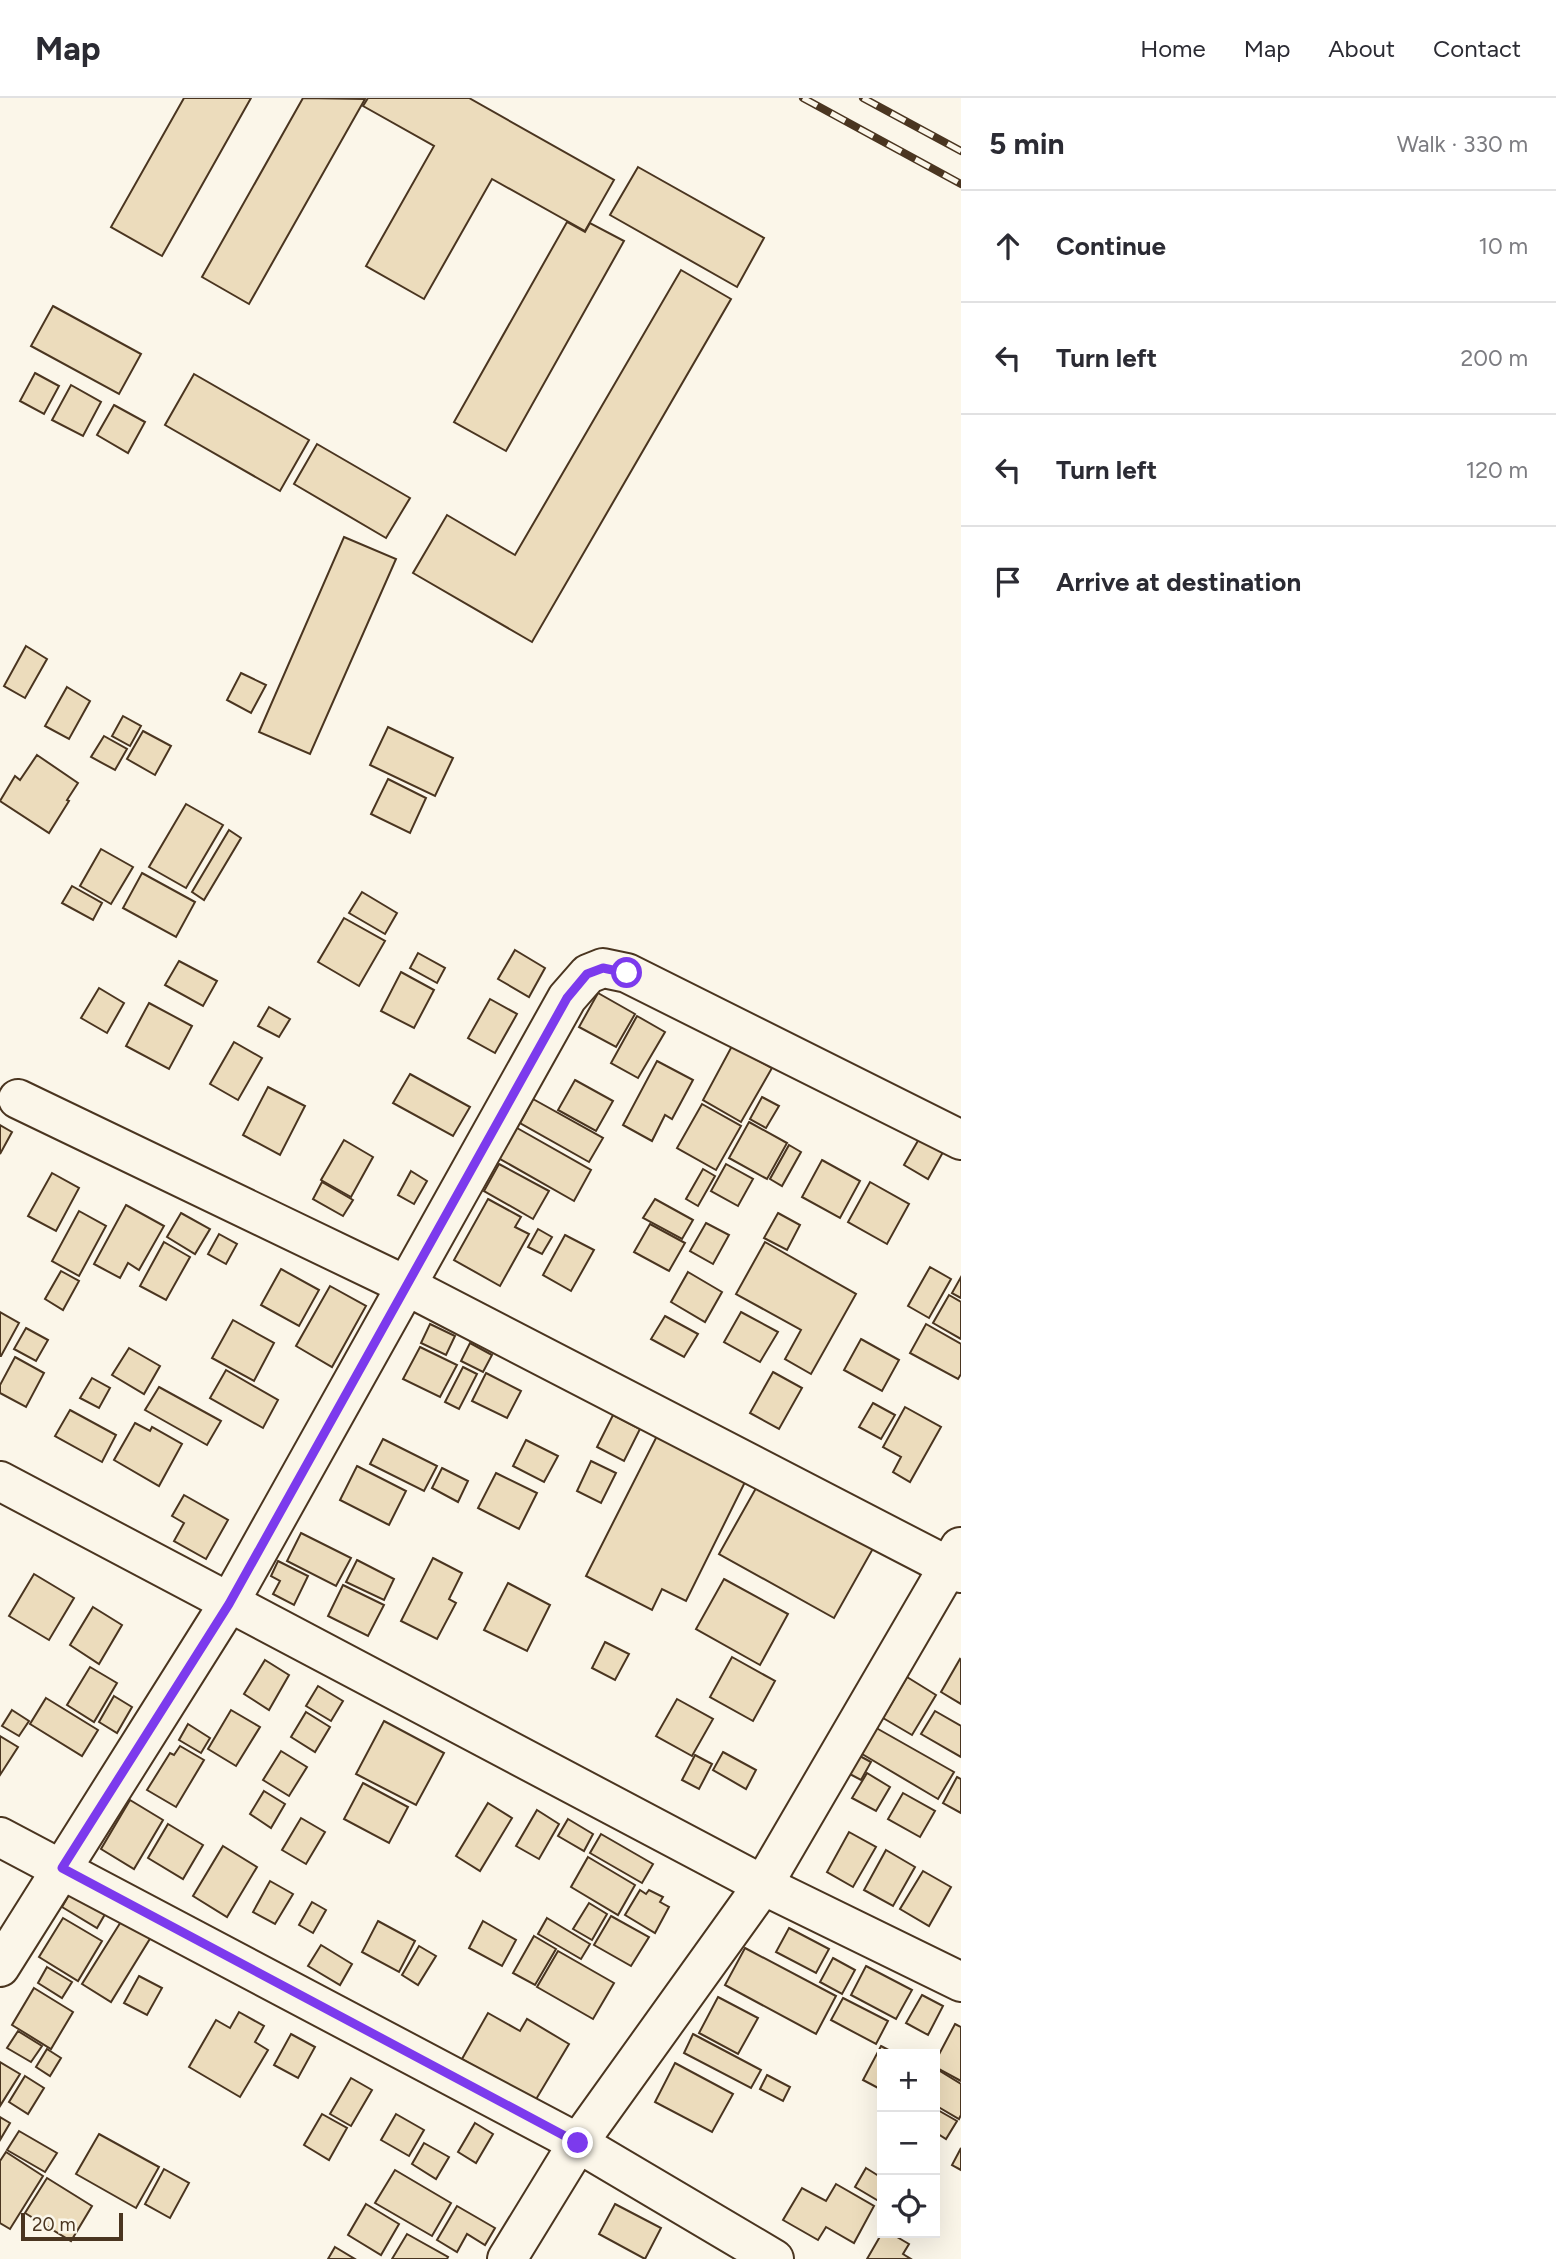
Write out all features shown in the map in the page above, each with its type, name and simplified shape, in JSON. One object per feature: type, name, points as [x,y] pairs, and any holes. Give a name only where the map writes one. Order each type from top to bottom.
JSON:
[{"type":"street","points":[[0,1968],[229,1604],[567,998],[587,974],[603,968],[627,973],[961,1140]]},
{"type":"street","points":[[18,1099],[405,1285],[957,1561],[763,1885],[578,2143],[507,2259]]},
{"type":"street","points":[[0,1481],[763,1885],[961,1982]]},
{"type":"street","points":[[0,1837],[578,2143],[774,2259]]},
{"type":"building","points":[[184,98],[251,98],[162,256],[111,227]]},
{"type":"building","points":[[303,98],[365,99],[249,304],[202,277]]},
{"type":"building","points":[[368,98],[469,98],[614,180],[585,231],[492,179],[424,299],[366,266],[434,146],[363,106]]},
{"type":"building","points":[[638,167],[764,238],[737,287],[610,215]]},
{"type":"building","points":[[567,222],[585,232],[590,223],[624,241],[506,451],[454,422]]},
{"type":"building","points":[[681,270],[731,299],[532,642],[413,573],[447,515],[515,555]]},
{"type":"building","points":[[53,306],[141,354],[119,394],[31,346]]},
{"type":"building","points":[[35,373],[59,386],[44,414],[20,401]]},
{"type":"building","points":[[194,374],[309,440],[280,491],[165,425]]},
{"type":"building","points":[[71,385],[101,402],[83,436],[52,420]]},
{"type":"building","points":[[114,405],[145,422],[128,453],[97,435]]},
{"type":"building","points":[[317,444],[410,498],[386,538],[294,484]]},
{"type":"building","points":[[344,537],[396,559],[310,754],[259,732]]},
{"type":"building","points":[[26,646],[47,659],[25,698],[4,686]]},
{"type":"building","points":[[241,673],[266,685],[251,713],[227,700]]},
{"type":"building","points":[[67,687],[90,701],[69,739],[45,726]]},
{"type":"building","points":[[123,716],[141,726],[130,746],[112,736]]},
{"type":"building","points":[[388,727],[453,758],[435,796],[370,765]]},
{"type":"building","points":[[143,731],[171,746],[155,775],[127,759]]},
{"type":"building","points":[[104,736],[127,749],[115,770],[91,757]]},
{"type":"building","points":[[37,755],[78,783],[49,833],[0,801],[15,776],[20,780]]},
{"type":"building","points":[[388,779],[426,798],[410,833],[371,814]]},
{"type":"building","points":[[186,804],[223,825],[186,888],[149,867]]},
{"type":"building","points":[[229,830],[241,838],[204,900],[192,892]]},
{"type":"building","points":[[101,849],[133,867],[111,904],[80,886]]},
{"type":"building","points":[[142,873],[195,902],[176,937],[123,908]]},
{"type":"building","points":[[72,886],[102,903],[93,920],[62,903]]},
{"type":"building","points":[[362,892],[397,913],[385,934],[349,913]]},
{"type":"building","points":[[344,918],[385,941],[359,986],[318,962]]},
{"type":"building","points":[[515,950],[545,968],[529,997],[498,979]]},
{"type":"building","points":[[418,953],[445,968],[437,983],[410,968]]},
{"type":"building","points":[[179,961],[217,981],[203,1006],[165,985]]},
{"type":"building","points":[[401,972],[434,990],[414,1028],[381,1011]]},
{"type":"building","points":[[99,988],[124,1003],[107,1033],[81,1018]]},
{"type":"building","points":[[598,993],[635,1014],[616,1047],[579,1027]]},
{"type":"building","points":[[490,999],[517,1014],[495,1053],[468,1038]]},
{"type":"building","points":[[149,1003],[192,1026],[169,1069],[126,1046]]},
{"type":"building","points":[[269,1007],[290,1019],[279,1037],[258,1026]]},
{"type":"building","points":[[637,1016],[665,1032],[638,1078],[611,1063]]},
{"type":"building","points":[[234,1042],[262,1058],[238,1100],[210,1084]]},
{"type":"building","points":[[732,1046],[772,1068],[741,1122],[703,1100]]},
{"type":"building","points":[[657,1061],[693,1080],[672,1119],[665,1115],[652,1141],[623,1125]]},
{"type":"building","points":[[410,1074],[470,1107],[453,1136],[393,1103]]},
{"type":"building","points":[[575,1080],[613,1101],[596,1131],[558,1110]]},
{"type":"building","points":[[268,1087],[305,1106],[280,1155],[243,1135]]},
{"type":"building","points":[[762,1097],[779,1106],[766,1128],[750,1119]]},
{"type":"building","points":[[533,1099],[603,1138],[589,1162],[520,1123]]},
{"type":"building","points":[[702,1104],[741,1126],[716,1170],[677,1148]]},
{"type":"building","points":[[749,1122],[787,1143],[767,1179],[729,1158]]},
{"type":"building","points":[[510,1124],[591,1170],[574,1201],[493,1155]]},
{"type":"building","points":[[0,1125],[12,1132],[0,1154]]},
{"type":"building","points":[[923,1132],[947,1145],[928,1179],[904,1165]]},
{"type":"building","points":[[344,1140],[373,1157],[351,1197],[321,1180]]},
{"type":"building","points":[[789,1145],[801,1152],[782,1186],[770,1179]]},
{"type":"building","points":[[822,1160],[860,1181],[840,1218],[802,1197]]},
{"type":"building","points":[[499,1164],[549,1191],[533,1219],[484,1191]]},
{"type":"building","points":[[726,1164],[753,1179],[738,1206],[711,1191]]},
{"type":"building","points":[[703,1169],[715,1176],[698,1206],[686,1199]]},
{"type":"building","points":[[411,1171],[427,1181],[414,1204],[398,1195]]},
{"type":"building","points":[[52,1173],[79,1188],[56,1231],[28,1216]]},
{"type":"building","points":[[322,1182],[353,1200],[343,1216],[313,1199]]},
{"type":"building","points":[[870,1182],[909,1204],[887,1244],[848,1222]]},
{"type":"building","points":[[488,1199],[521,1217],[515,1227],[529,1234],[500,1286],[454,1260]]},
{"type":"building","points":[[655,1199],[693,1220],[682,1239],[643,1218]]},
{"type":"building","points":[[126,1205],[164,1226],[139,1270],[128,1263],[120,1278],[94,1264]]},
{"type":"building","points":[[79,1211],[106,1226],[79,1276],[52,1261]]},
{"type":"building","points":[[181,1213],[210,1229],[195,1254],[167,1237]]},
{"type":"building","points":[[778,1213],[800,1225],[787,1250],[764,1238]]},
{"type":"building","points":[[706,1223],[729,1235],[713,1264],[690,1251]]},
{"type":"building","points":[[650,1224],[685,1243],[669,1271],[634,1252]]},
{"type":"building","points":[[538,1229],[552,1237],[542,1254],[528,1247]]},
{"type":"building","points":[[219,1234],[237,1244],[226,1264],[208,1254]]},
{"type":"building","points":[[565,1235],[594,1250],[571,1291],[543,1275]]},
{"type":"building","points":[[164,1242],[190,1257],[166,1300],[140,1286]]},
{"type":"building","points":[[765,1242],[856,1294],[811,1374],[785,1359],[801,1330],[736,1294]]},
{"type":"building","points":[[930,1267],[951,1279],[929,1318],[908,1306]]},
{"type":"building","points":[[281,1269],[319,1290],[299,1326],[261,1305]]},
{"type":"building","points":[[61,1271],[79,1281],[63,1310],[45,1299]]},
{"type":"building","points":[[688,1272],[722,1292],[705,1322],[671,1302]]},
{"type":"building","points":[[961,1277],[961,1298],[952,1293]]},
{"type":"building","points":[[330,1286],[366,1306],[332,1367],[296,1346]]},
{"type":"building","points":[[949,1295],[961,1302],[961,1339],[933,1323]]},
{"type":"building","points":[[0,1312],[19,1323],[1,1356],[0,1356]]},
{"type":"building","points":[[741,1312],[778,1332],[760,1362],[724,1342]]},
{"type":"building","points":[[665,1316],[698,1334],[684,1357],[651,1339]]},
{"type":"building","points":[[233,1320],[274,1343],[254,1381],[212,1358]]},
{"type":"building","points":[[430,1324],[455,1336],[446,1355],[421,1343]]},
{"type":"building","points":[[926,1324],[961,1344],[961,1374],[958,1379],[910,1353]]},
{"type":"building","points":[[26,1328],[48,1340],[36,1361],[14,1349]]},
{"type":"building","points":[[861,1339],[899,1360],[882,1391],[844,1370]]},
{"type":"building","points":[[470,1343],[492,1355],[483,1372],[461,1361]]},
{"type":"building","points":[[420,1347],[457,1365],[440,1397],[403,1379]]},
{"type":"building","points":[[129,1348],[160,1366],[144,1394],[112,1375]]},
{"type":"building","points":[[15,1357],[44,1373],[26,1407],[0,1393],[0,1385]]},
{"type":"building","points":[[463,1367],[477,1374],[459,1409],[445,1402]]},
{"type":"building","points":[[226,1370],[278,1400],[263,1428],[210,1398]]},
{"type":"building","points":[[773,1372],[802,1388],[779,1429],[750,1413]]},
{"type":"building","points":[[486,1373],[521,1391],[507,1418],[472,1401]]},
{"type":"building","points":[[92,1378],[110,1388],[99,1408],[80,1398]]},
{"type":"building","points":[[159,1387],[221,1421],[207,1445],[145,1410]]},
{"type":"building","points":[[873,1403],[895,1415],[881,1439],[859,1427]]},
{"type":"building","points":[[905,1407],[941,1427],[910,1482],[893,1472],[901,1457],[883,1447]]},
{"type":"building","points":[[70,1410],[116,1435],[102,1462],[55,1436]]},
{"type":"building","points":[[613,1415],[640,1429],[624,1461],[597,1447]]},
{"type":"building","points":[[135,1423],[150,1431],[152,1427],[182,1444],[159,1486],[114,1460]]},
{"type":"building","points":[[659,1432],[748,1476],[686,1601],[662,1589],[652,1610],[586,1576]]},
{"type":"building","points":[[383,1439],[437,1466],[424,1491],[370,1464]]},
{"type":"building","points":[[526,1440],[558,1456],[544,1482],[513,1466]]},
{"type":"building","points":[[591,1461],[616,1473],[601,1503],[577,1491]]},
{"type":"building","points":[[357,1466],[406,1491],[389,1525],[340,1500]]},
{"type":"building","points":[[442,1468],[468,1481],[458,1502],[432,1488]]},
{"type":"building","points":[[496,1473],[537,1493],[519,1529],[478,1508]]},
{"type":"building","points":[[760,1481],[875,1545],[834,1618],[719,1554]]},
{"type":"building","points":[[184,1495],[228,1520],[206,1559],[174,1541],[184,1523],[172,1516]]},
{"type":"building","points":[[301,1533],[351,1558],[336,1586],[287,1561]]},
{"type":"building","points":[[433,1558],[462,1573],[449,1599],[456,1603],[437,1639],[401,1621]]},
{"type":"building","points":[[357,1560],[394,1579],[384,1600],[346,1582]]},
{"type":"building","points":[[278,1561],[308,1576],[294,1605],[273,1594],[280,1581],[271,1576]]},
{"type":"building","points":[[34,1574],[74,1598],[49,1640],[9,1616]]},
{"type":"building","points":[[724,1579],[788,1614],[760,1665],[696,1629]]},
{"type":"building","points":[[508,1583],[550,1605],[527,1651],[484,1630]]},
{"type":"building","points":[[343,1585],[384,1605],[368,1636],[328,1616]]},
{"type":"building","points":[[93,1607],[122,1625],[99,1664],[70,1645]]},
{"type":"building","points":[[605,1642],[629,1654],[615,1680],[592,1668]]},
{"type":"building","points":[[732,1657],[775,1681],[753,1721],[710,1697]]},
{"type":"building","points":[[265,1660],[289,1675],[269,1710],[244,1694]]},
{"type":"building","points":[[961,1660],[961,1704],[941,1692]]},
{"type":"building","points":[[90,1667],[117,1683],[94,1722],[67,1705]]},
{"type":"building","points":[[907,1677],[936,1695],[912,1735],[883,1718]]},
{"type":"building","points":[[318,1686],[343,1701],[331,1721],[306,1706]]},
{"type":"building","points":[[114,1696],[132,1707],[117,1733],[99,1722]]},
{"type":"building","points":[[46,1698],[98,1730],[82,1756],[30,1724]]},
{"type":"building","points":[[677,1699],[713,1719],[692,1756],[656,1736]]},
{"type":"building","points":[[12,1710],[29,1721],[19,1736],[2,1726]]},
{"type":"building","points":[[231,1710],[260,1727],[236,1766],[208,1749]]},
{"type":"building","points":[[935,1711],[961,1726],[961,1757],[921,1734]]},
{"type":"building","points":[[306,1712],[330,1727],[315,1752],[291,1737]]},
{"type":"building","points":[[384,1721],[444,1753],[416,1805],[356,1774]]},
{"type":"building","points":[[188,1724],[210,1738],[201,1753],[179,1740]]},
{"type":"building","points":[[871,1725],[954,1772],[938,1799],[857,1751]]},
{"type":"building","points":[[0,1736],[18,1747],[0,1775]]},
{"type":"building","points":[[180,1746],[204,1760],[176,1807],[147,1790],[170,1753],[174,1755]]},
{"type":"building","points":[[281,1751],[307,1767],[289,1796],[263,1780]]},
{"type":"building","points":[[723,1752],[756,1770],[746,1789],[713,1770]]},
{"type":"building","points":[[856,1754],[871,1762],[861,1780],[846,1772]]},
{"type":"building","points":[[695,1755],[712,1764],[699,1789],[682,1780]]},
{"type":"building","points":[[867,1773],[890,1787],[876,1811],[852,1798]]},
{"type":"building","points":[[957,1777],[961,1779],[961,1813],[943,1803]]},
{"type":"building","points":[[363,1783],[408,1807],[389,1843],[344,1819]]},
{"type":"building","points":[[264,1791],[285,1804],[271,1828],[250,1814]]},
{"type":"building","points":[[903,1793],[935,1811],[920,1837],[888,1819]]},
{"type":"building","points":[[130,1800],[163,1820],[134,1869],[101,1849]]},
{"type":"building","points":[[488,1803],[512,1818],[480,1871],[456,1856]]},
{"type":"building","points":[[537,1810],[559,1824],[539,1859],[516,1846]]},
{"type":"building","points":[[301,1818],[325,1832],[306,1864],[282,1850]]},
{"type":"building","points":[[568,1819],[593,1834],[584,1851],[558,1836]]},
{"type":"building","points":[[168,1824],[203,1845],[183,1879],[148,1858]]},
{"type":"building","points":[[849,1832],[876,1847],[853,1887],[827,1872]]},
{"type":"building","points":[[601,1834],[653,1864],[642,1883],[590,1853]]},
{"type":"building","points":[[223,1846],[257,1867],[227,1917],[193,1896]]},
{"type":"building","points":[[886,1850],[915,1867],[893,1906],[864,1890]]},
{"type":"building","points":[[588,1857],[635,1885],[618,1915],[571,1887]]},
{"type":"building","points":[[923,1871],[951,1887],[929,1926],[900,1909]]},
{"type":"building","points":[[270,1881],[293,1894],[275,1924],[253,1912]]},
{"type":"building","points":[[73,1888],[108,1909],[97,1928],[62,1907]]},
{"type":"building","points":[[640,1890],[646,1894],[649,1890],[663,1897],[660,1902],[669,1907],[655,1933],[625,1915]]},
{"type":"building","points":[[312,1902],[326,1910],[313,1933],[299,1925]]},
{"type":"building","points":[[589,1903],[607,1914],[592,1940],[573,1929]]},
{"type":"building","points":[[611,1916],[649,1937],[631,1966],[594,1945]]},
{"type":"building","points":[[63,1918],[102,1941],[78,1981],[39,1957]]},
{"type":"building","points":[[547,1918],[590,1944],[581,1959],[538,1934]]},
{"type":"building","points":[[122,1920],[151,1937],[111,2002],[82,1984]]},
{"type":"building","points":[[378,1921],[415,1941],[399,1972],[362,1952]]},
{"type":"building","points":[[483,1921],[516,1940],[502,1966],[469,1948]]},
{"type":"building","points":[[789,1928],[829,1949],[816,1973],[776,1952]]},
{"type":"building","points":[[534,1936],[556,1949],[535,1985],[513,1973]]},
{"type":"building","points":[[321,1945],[352,1964],[340,1985],[308,1966]]},
{"type":"building","points":[[419,1946],[436,1956],[418,1985],[402,1975]]},
{"type":"building","points":[[745,1948],[836,1996],[816,2034],[725,1985]]},
{"type":"building","points":[[558,1951],[614,1983],[593,2019],[537,1987]]},
{"type":"building","points":[[833,1958],[855,1970],[842,1994],[820,1982]]},
{"type":"building","points":[[866,1966],[912,1990],[896,2019],[851,1995]]},
{"type":"building","points":[[47,1967],[72,1982],[62,1998],[38,1983]]},
{"type":"building","points":[[139,1976],[162,1988],[147,2015],[124,2003]]},
{"type":"building","points":[[34,1988],[73,2012],[51,2049],[12,2025]]},
{"type":"building","points":[[922,1995],[943,2006],[928,2035],[906,2023]]},
{"type":"building","points":[[718,1997],[758,2018],[738,2054],[699,2033]]},
{"type":"building","points":[[843,1998],[888,2021],[876,2044],[831,2020]]},
{"type":"building","points":[[239,2012],[264,2026],[255,2042],[268,2050],[240,2097],[189,2067],[216,2020],[230,2028]]},
{"type":"building","points":[[488,2013],[520,2031],[527,2019],[569,2044],[535,2101],[462,2059]]},
{"type":"building","points":[[955,2024],[961,2027],[961,2081],[940,2070],[940,2052]]},
{"type":"building","points":[[18,2031],[42,2046],[31,2062],[7,2048]]},
{"type":"building","points":[[291,2034],[315,2047],[298,2078],[274,2065]]},
{"type":"building","points":[[693,2034],[761,2070],[751,2088],[684,2053]]},
{"type":"building","points":[[47,2049],[61,2058],[50,2076],[36,2067]]},
{"type":"building","points":[[877,2054],[877,2087],[863,2080]]},
{"type":"building","points":[[0,2062],[20,2074],[0,2106]]},
{"type":"building","points":[[675,2063],[733,2094],[712,2132],[655,2102]]},
{"type":"building","points":[[940,2071],[961,2084],[959,2119],[940,2108]]},
{"type":"building","points":[[767,2075],[790,2087],[783,2101],[760,2089]]},
{"type":"building","points":[[25,2076],[44,2088],[28,2114],[9,2102]]},
{"type":"building","points":[[351,2078],[372,2090],[351,2126],[330,2114]]},
{"type":"building","points":[[940,2111],[957,2121],[946,2139],[940,2135]]},
{"type":"building","points":[[322,2114],[347,2128],[329,2160],[304,2145]]},
{"type":"building","points":[[396,2114],[424,2130],[409,2156],[381,2140]]},
{"type":"building","points":[[0,2117],[10,2123],[0,2140]]},
{"type":"building","points":[[475,2123],[493,2134],[476,2163],[458,2152]]},
{"type":"building","points":[[19,2131],[57,2153],[45,2172],[7,2150]]},
{"type":"building","points":[[99,2134],[159,2167],[136,2208],[76,2174]]},
{"type":"building","points":[[424,2143],[449,2157],[436,2179],[412,2164]]},
{"type":"building","points":[[961,2148],[961,2170],[952,2165]]},
{"type":"building","points":[[6,2152],[43,2176],[10,2229],[0,2223],[0,2161]]},
{"type":"building","points":[[866,2168],[877,2175],[877,2200],[855,2187]]},
{"type":"building","points":[[164,2169],[189,2183],[170,2218],[145,2204]]},
{"type":"building","points":[[395,2170],[451,2203],[432,2236],[375,2203]]},
{"type":"building","points":[[47,2178],[92,2206],[71,2241],[25,2213]]},
{"type":"building","points":[[836,2184],[874,2206],[854,2243],[826,2227],[818,2240],[783,2220],[802,2188],[826,2201]]},
{"type":"building","points":[[366,2204],[399,2224],[381,2255],[348,2235]]},
{"type":"building","points":[[615,2204],[661,2228],[645,2259],[599,2234]]},
{"type":"building","points":[[457,2206],[495,2228],[485,2245],[467,2234],[457,2252],[437,2240]]},
{"type":"building","points":[[407,2234],[448,2257],[447,2259],[392,2259]]},
{"type":"building","points":[[879,2238],[899,2238],[909,2244],[903,2254],[911,2259],[867,2259]]},
{"type":"building","points":[[335,2247],[355,2259],[328,2259]]},
{"type":"railway","points":[[803,98],[961,184]]},
{"type":"railway","points":[[863,98],[961,151]]},
{"type":"route","points":[[578,2143],[62,1868],[229,1604],[567,998],[587,974],[603,968],[627,973]]}]
